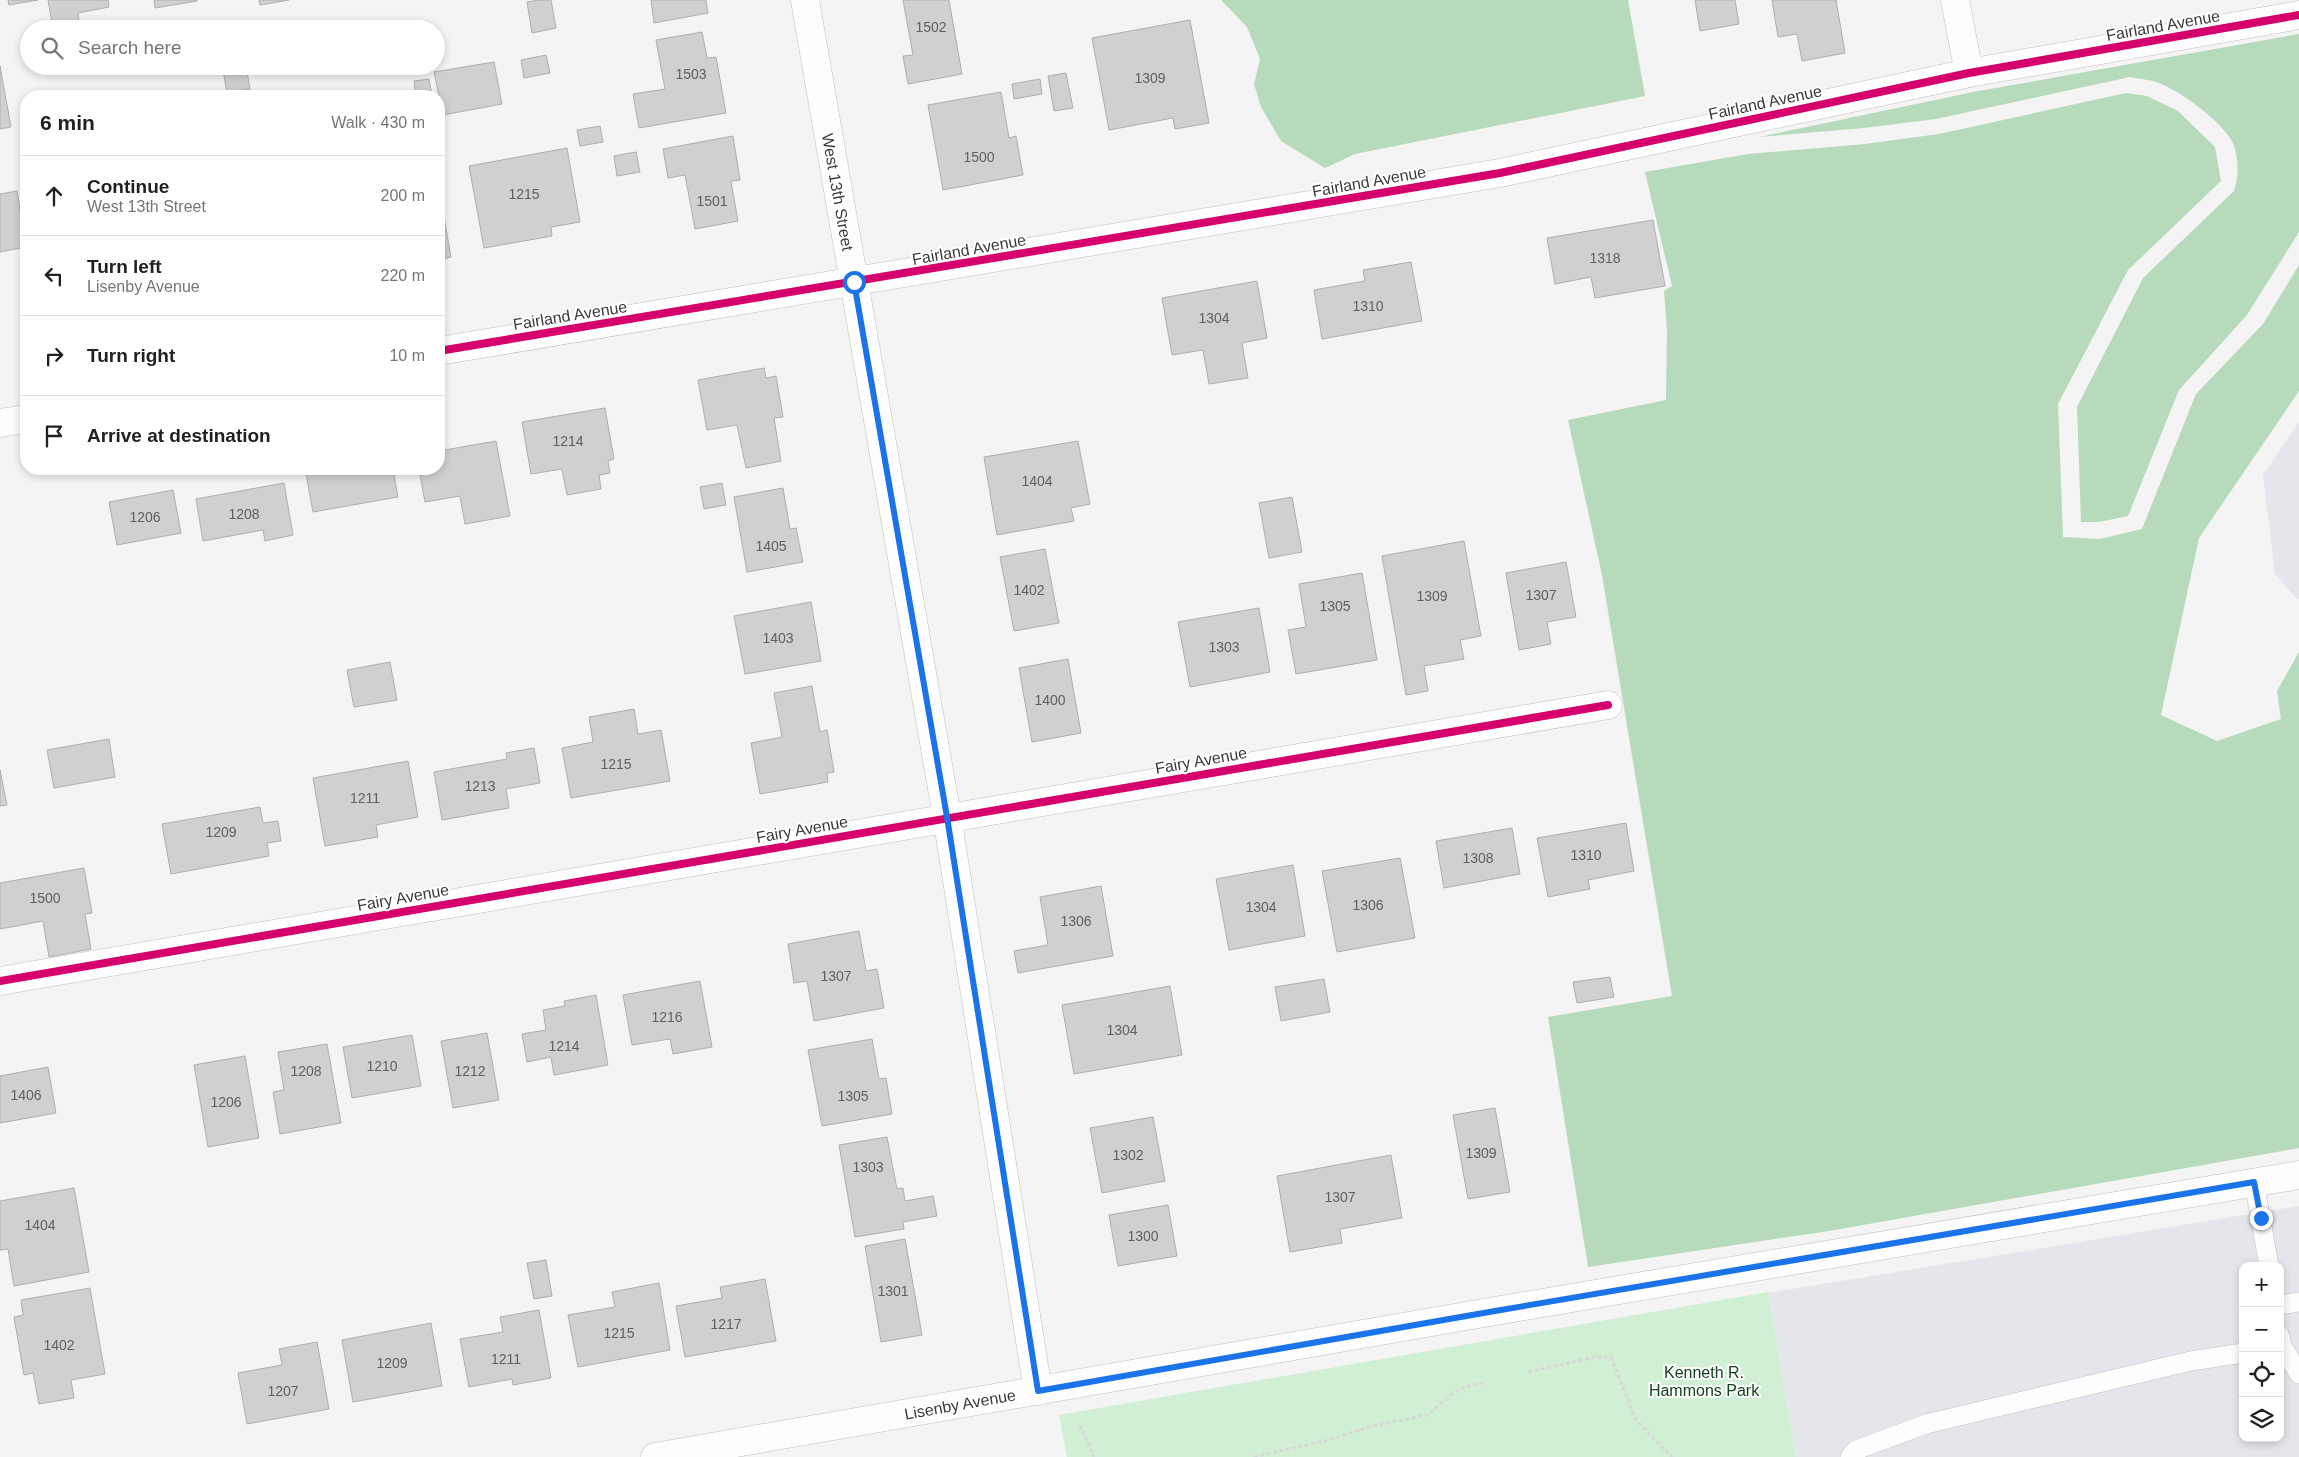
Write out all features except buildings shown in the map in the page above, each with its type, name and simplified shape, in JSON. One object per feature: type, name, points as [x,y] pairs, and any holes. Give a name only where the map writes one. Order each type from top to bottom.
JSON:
[{"type":"street","name":"West 13th Street","points":[[805,0],[947,817],[1038,1391]]},
{"type":"street","points":[[1955,0],[1969,73]]},
{"type":"street","name":"Fairland Avenue","points":[[445,350],[1500,173],[1969,73],[2299,15]]},
{"type":"street","points":[[0,423],[20,420]]},
{"type":"street","name":"Fairy Avenue","points":[[0,981],[1608,705]]},
{"type":"street","name":"Lisenby Avenue","points":[[655,1457],[1495,1311],[2299,1175]]},
{"type":"lane","points":[[2254,1182],[2268,1262]]},
{"type":"lane","points":[[2284,1304],[2299,1302]]},
{"type":"lane","points":[[2284,1348],[2299,1374]]},
{"type":"lane","points":[[1850,1457],[1856,1450],[1926,1424],[2191,1361],[2239,1354]]},
{"type":"path","points":[[1528,1372],[1595,1357],[1611,1357],[1636,1420],[1672,1457]]},
{"type":"path","points":[[1254,1457],[1328,1440],[1372,1426],[1426,1415],[1459,1391],[1486,1382]]},
{"type":"path","points":[[1080,1425],[1094,1457]]},
{"type":"shaded area","points":[[2299,422],[2299,599],[2297,599],[2275,574],[2263,475]]},
{"type":"shaded area","points":[[2299,1206],[2299,1457],[1796,1457],[1768,1293]]},
{"type":"green space","points":[[1221,0],[1628,0],[1645,96],[1355,154],[1325,168],[1281,141],[1261,107],[1254,84],[1260,59],[1247,27]]},
{"type":"green space","points":[[2299,34],[2299,232],[2247,315],[2179,390],[2128,516],[2099,522],[2081,522],[2077,407],[2143,278],[2234,191],[2237,161],[2233,143],[2228,135],[2210,116],[2176,91],[2153,81],[2130,77],[1936,119],[1864,128],[1759,137],[1973,92]]},
{"type":"green space","points":[[2126,93],[2147,96],[2178,111],[2215,147],[2221,181],[2128,270],[2058,404],[2063,537],[2100,539],[2142,529],[2196,394],[2263,324],[2299,265],[2299,391],[2199,538],[2161,715],[2217,741],[2281,719],[2277,691],[2299,652],[2299,1148],[1829,1231],[1588,1267],[1548,1017],[1672,996],[1602,575],[1568,420],[1666,400],[1667,331],[1664,291],[1672,286],[1645,172],[1748,154],[1865,144],[1939,134]]},
{"type":"green space","name":"Kenneth R. Hammons Park","points":[[1768,1292],[1796,1457],[1067,1457],[1059,1415]]},
{"type":"cycle path","points":[[445,350],[1500,173],[1969,73],[2299,15]]},
{"type":"cycle path","points":[[0,981],[1608,705]]},
{"type":"route","points":[[854,282],[947,817],[1038,1391],[2254,1182],[2261,1218]]}]
